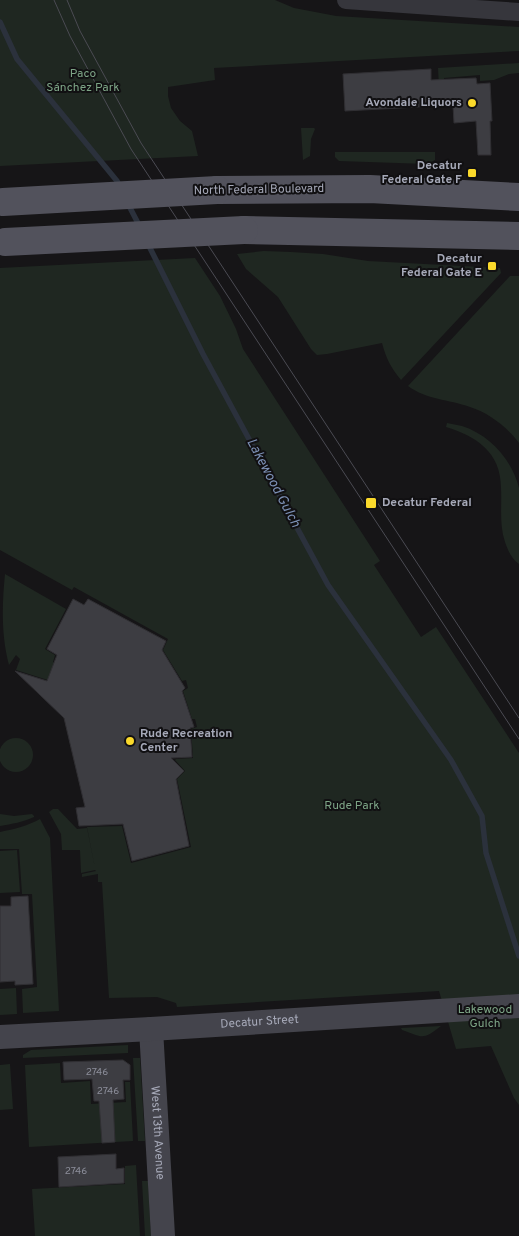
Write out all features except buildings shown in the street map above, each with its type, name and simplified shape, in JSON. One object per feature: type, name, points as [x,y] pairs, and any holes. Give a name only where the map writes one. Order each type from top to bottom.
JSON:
[{"type":"main road","name":"North Federal Boulevard","points":[[1,202],[217,190],[370,189],[519,197]]},
{"type":"main road","points":[[2,242],[244,230],[519,236]]},
{"type":"street","points":[[346,0],[519,12]]},
{"type":"street","name":"Decatur Street","points":[[0,1037],[519,1006]]},
{"type":"street","name":"West 13th Avenue","points":[[151,1029],[163,1236]]},
{"type":"green space","name":"Paco Sánchez Park","points":[[0,0],[275,0],[294,8],[336,16],[519,27],[519,51],[214,68],[215,80],[168,87],[171,108],[180,121],[192,131],[198,156],[0,166]]},
{"type":"green space","points":[[519,63],[519,73],[509,74],[494,80],[480,81],[480,75],[444,78],[445,87],[439,87],[438,68]]},
{"type":"green space","points":[[301,128],[315,129],[311,139],[310,156],[303,160]]},
{"type":"green space","points":[[335,152],[435,152],[435,160],[427,164],[339,161],[335,157]]},
{"type":"green space","points":[[264,251],[323,254],[368,261],[500,268],[501,273],[401,380],[389,363],[382,343],[317,355],[311,349],[278,297],[246,269],[237,254]]},
{"type":"green space","name":"Rude Park","points":[[195,258],[220,296],[236,329],[243,349],[380,561],[374,565],[421,637],[436,627],[519,753],[519,1105],[514,1098],[491,1046],[456,1049],[439,991],[177,1007],[176,1003],[157,997],[109,998],[102,882],[98,882],[98,874],[82,877],[82,874],[96,871],[81,873],[80,850],[62,850],[61,834],[49,812],[53,809],[58,809],[77,829],[87,828],[95,868],[87,827],[122,826],[131,863],[191,847],[177,779],[185,771],[175,760],[193,758],[191,729],[197,727],[195,719],[192,719],[183,691],[188,688],[186,680],[182,681],[163,650],[168,639],[74,587],[72,590],[0,550],[0,268]]},
{"type":"green space","points":[[510,276],[519,276],[519,443],[509,431],[484,413],[462,404],[423,394],[408,386]]},
{"type":"green space","points":[[447,423],[462,426],[482,436],[498,450],[511,468],[519,488],[519,564],[510,554],[503,535],[500,475],[492,455],[477,441],[446,427]]},
{"type":"green space","points":[[5,574],[66,609],[45,649],[55,655],[53,662],[62,667],[54,682],[16,670],[20,659],[16,655],[9,665],[6,654],[3,620]]},
{"type":"green space","points":[[16,738],[23,739],[28,743],[32,748],[32,762],[28,767],[23,771],[16,772],[9,771],[4,767],[0,762],[-1,755],[0,748],[4,743],[9,739]]},
{"type":"green space","points":[[0,814],[14,816],[32,814],[34,817],[22,822],[0,826]]},
{"type":"green space","points":[[40,819],[50,838],[59,1011],[23,1013],[22,989],[37,987],[32,894],[22,894],[19,849],[0,849],[0,832],[21,827]]},
{"type":"green space","points":[[17,850],[20,892],[0,893],[0,851]]},
{"type":"green space","points":[[16,988],[17,1014],[0,1015],[0,989]]},
{"type":"green space","points":[[441,1026],[426,1036],[419,1036],[401,1028]]},
{"type":"green space","points":[[128,1045],[128,1053],[23,1058],[23,1055],[31,1050]]},
{"type":"green space","points":[[133,1058],[140,1058],[145,1141],[138,1141]]},
{"type":"green space","points":[[60,1063],[61,1083],[90,1081],[91,1104],[126,1102],[125,1082],[130,1082],[133,1141],[29,1147],[25,1065]]},
{"type":"green space","points":[[10,1064],[13,1109],[0,1110],[0,1065]]},
{"type":"green space","points":[[136,1165],[140,1236],[35,1236],[32,1189],[125,1184],[125,1166]]},
{"type":"green space","points":[[142,1181],[148,1181],[151,1236],[145,1236]]},
{"type":"waterway","name":"Lakewood Gulch","points":[[0,22],[17,59],[120,187]]},
{"type":"waterway","name":"Lakewood Gulch","points":[[127,202],[140,227]]},
{"type":"waterway","name":"Lakewood Gulch","points":[[147,242],[203,354],[328,585],[451,760],[482,816],[486,853],[519,956]]},
{"type":"tram line","points":[[54,0],[70,36],[131,149],[519,739]]},
{"type":"tram line","points":[[67,0],[80,31],[141,143],[519,718]]},
{"type":"place","name":"Avondale Liquors","points":[[472,103]]},
{"type":"place","name":"Decatur Federal Gate F","points":[[472,173]]},
{"type":"place","name":"Decatur Federal Gate E","points":[[492,266]]},
{"type":"place","name":"Decatur Federal","points":[[371,503]]},
{"type":"place","name":"Rude Recreation Center","points":[[130,741]]}]
